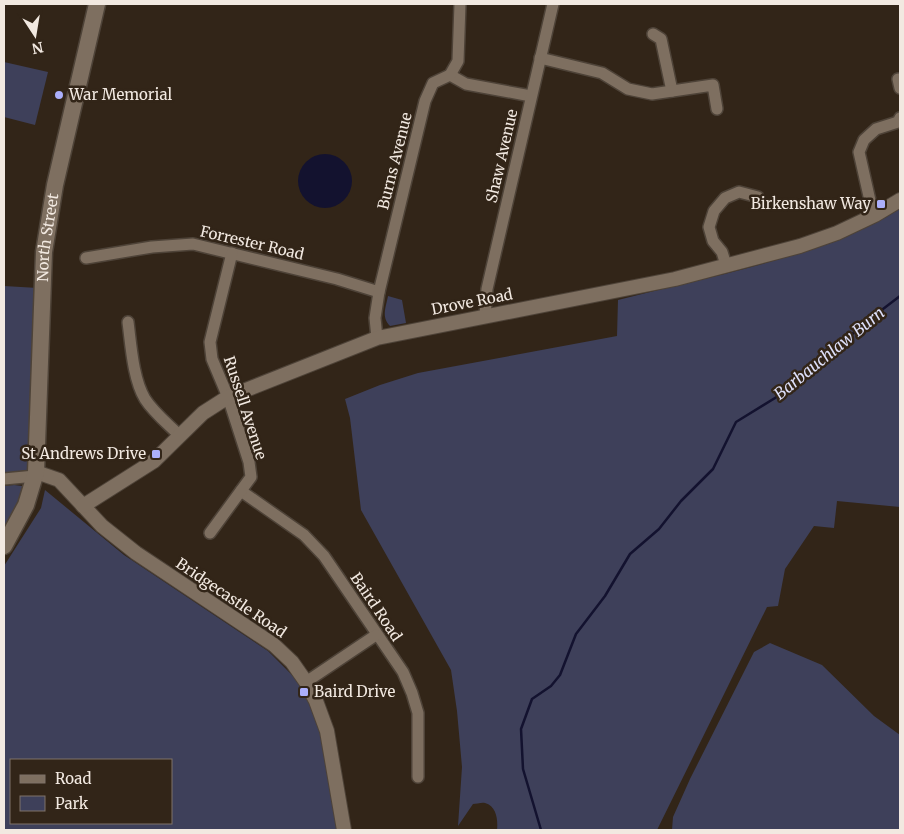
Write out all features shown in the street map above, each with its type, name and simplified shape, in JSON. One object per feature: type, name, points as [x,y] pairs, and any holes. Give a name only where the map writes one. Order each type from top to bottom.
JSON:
[{"type":"main road","name":"North Street","points":[[4,546],[26,505],[36,474],[44,252],[55,185],[97,4]]},
{"type":"street","points":[[460,4],[458,61],[450,75],[466,84],[531,96]]},
{"type":"street","name":"Shaw Avenue","points":[[485,316],[487,289],[553,4]]},
{"type":"street","points":[[653,34],[661,40],[672,91]]},
{"type":"street","points":[[540,58],[602,73],[628,90],[652,94],[713,85],[717,109]]},
{"type":"street","name":"Burns Avenue","points":[[377,338],[375,318],[379,292],[425,101],[433,83],[450,75]]},
{"type":"street","points":[[875,215],[870,205],[859,152],[864,140],[876,128],[898,122],[900,118]]},
{"type":"street","points":[[726,265],[722,252],[713,241],[709,227],[714,211],[725,198],[739,192],[758,197]]},
{"type":"street","name":"Drove Road","points":[[83,506],[154,461],[203,413],[228,397],[377,338],[675,279],[800,246],[837,233],[875,215],[900,200]]},
{"type":"street","name":"Forrester Road","points":[[86,258],[152,247],[193,244],[337,279],[379,292]]},
{"type":"street","name":"Russell Avenue","points":[[210,533],[251,477],[228,397],[212,359],[210,342],[232,253]]},
{"type":"street","points":[[128,322],[134,361],[143,395],[153,409],[180,436]]},
{"type":"street","points":[[4,479],[36,474]]},
{"type":"street","name":"Bridgecastle Road","points":[[36,474],[59,480],[102,526],[136,553],[274,645],[292,662],[316,701],[327,731],[344,830]]},
{"type":"street","name":"Baird Road","points":[[241,491],[304,535],[324,556],[402,672],[412,693],[418,713],[418,777]]},
{"type":"street","points":[[306,682],[376,635]]},
{"type":"green space","points":[[4,62],[48,72],[35,125],[4,117]]},
{"type":"green space","points":[[900,208],[900,507],[837,501],[834,528],[814,526],[785,569],[778,606],[767,607],[657,830],[497,830],[497,818],[494,810],[484,803],[473,804],[458,826],[462,767],[451,670],[361,510],[350,418],[345,399],[418,373],[617,336],[618,300],[763,264],[798,253],[867,226]]},
{"type":"green space","points":[[4,286],[38,288],[29,470],[4,473]]},
{"type":"green space","points":[[388,296],[402,300],[406,323],[390,326],[387,323],[385,312]]},
{"type":"green space","points":[[4,486],[22,486],[21,497],[4,531]]},
{"type":"green space","points":[[45,490],[124,555],[268,651],[301,684],[319,727],[339,830],[4,830],[4,566],[41,508]]},
{"type":"green space","points":[[770,643],[822,665],[874,716],[900,735],[900,830],[672,830],[673,817],[690,779],[754,652]]},
{"type":"shaded area","points":[[325,154],[335,156],[344,162],[350,171],[352,181],[350,191],[344,200],[335,206],[325,208],[315,206],[306,200],[300,191],[298,181],[300,171],[306,162],[315,156]]},
{"type":"waterway","name":"Barbauchlaw Burn","points":[[541,830],[523,769],[521,729],[532,699],[551,686],[560,675],[576,634],[605,596],[630,554],[659,529],[681,501],[713,469],[736,422],[788,390],[866,322],[900,296]]},
{"type":"place","name":"War Memorial","points":[[59,95]]},
{"type":"place","name":"Birkenshaw Way","points":[[881,204]]},
{"type":"place","name":"St Andrews Drive","points":[[156,454]]},
{"type":"place","name":"Baird Drive","points":[[304,692]]}]
